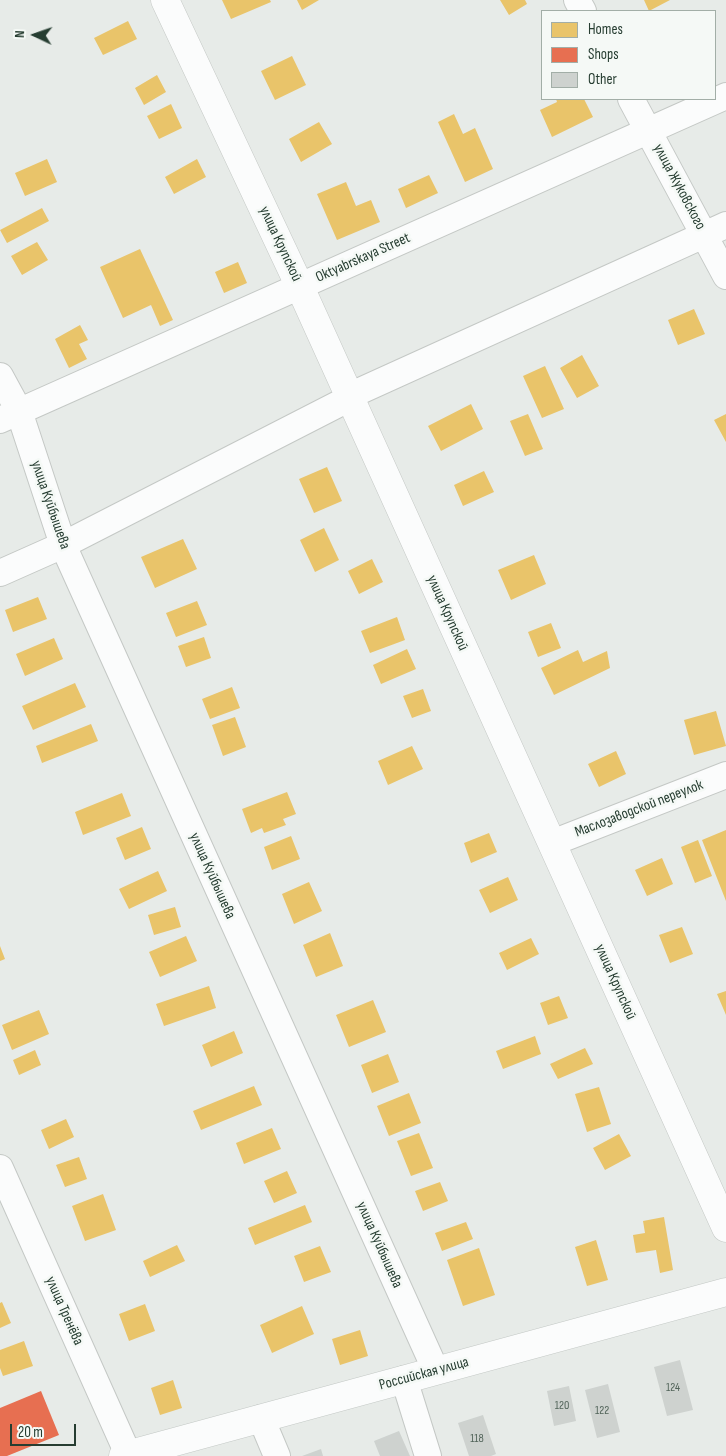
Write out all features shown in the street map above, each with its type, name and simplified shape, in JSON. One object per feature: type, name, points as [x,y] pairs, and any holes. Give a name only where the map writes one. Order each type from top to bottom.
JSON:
[{"type":"street","name":"улица Крупской","points":[[165,0],[300,287],[726,1228]]},
{"type":"street","name":"Oktyabrskaya Street","points":[[9,416],[726,96]]},
{"type":"street","name":"улица Жуковского","points":[[632,100],[649,130],[715,230],[726,276]]},
{"type":"street","points":[[0,573],[63,545],[349,397],[715,230]]},
{"type":"street","name":"улица Куйбышева","points":[[0,376],[9,416],[63,545],[436,1371]]},
{"type":"street","name":"Маслозаводской переулок","points":[[552,843],[726,775]]},
{"type":"street","name":"улица Тренёва","points":[[0,1168],[125,1455]]},
{"type":"street","name":"Российская улица","points":[[125,1455],[726,1292]]},
{"type":"street","points":[[404,1379],[428,1456]]},
{"type":"street","points":[[261,1418],[277,1456]]},
{"type":"building: Homes","points":[[222,0],[270,0],[271,2],[231,19]]},
{"type":"building: Homes","points":[[297,0],[319,0],[302,10]]},
{"type":"building: Homes","points":[[500,0],[525,0],[527,4],[509,15]]},
{"type":"building: Homes","points":[[644,0],[670,0],[651,10],[649,10]]},
{"type":"building: Homes","points":[[128,21],[137,39],[103,55],[94,38]]},
{"type":"building: Homes","points":[[292,56],[306,85],[275,100],[261,71]]},
{"type":"building: Homes","points":[[157,75],[166,92],[144,105],[135,88]]},
{"type":"building: Homes","points":[[556,100],[584,100],[593,117],[552,137],[540,110],[557,102]]},
{"type":"building: Homes","points":[[171,104],[182,128],[159,139],[147,116]]},
{"type":"building: Homes","points":[[454,114],[463,134],[475,128],[493,169],[465,182],[438,122]]},
{"type":"building: Homes","points":[[319,122],[332,144],[301,162],[289,139]]},
{"type":"building: Homes","points":[[47,159],[57,182],[25,196],[15,173]]},
{"type":"building: Homes","points":[[197,159],[206,177],[174,194],[165,177]]},
{"type":"building: Homes","points":[[429,175],[438,193],[406,208],[398,189]]},
{"type":"building: Homes","points":[[346,182],[356,206],[371,200],[380,222],[337,240],[317,194]]},
{"type":"building: Homes","points":[[42,208],[49,221],[7,243],[0,230]]},
{"type":"building: Homes","points":[[37,242],[48,260],[22,275],[11,256]]},
{"type":"building: Homes","points":[[140,249],[173,320],[160,326],[151,305],[123,318],[100,267]]},
{"type":"building: Homes","points":[[238,262],[247,283],[224,293],[215,272]]},
{"type":"building: Homes","points":[[694,309],[705,334],[678,345],[668,320]]},
{"type":"building: Homes","points":[[80,325],[88,340],[79,344],[87,359],[69,368],[55,339]]},
{"type":"building: Homes","points":[[582,355],[599,386],[577,398],[560,368]]},
{"type":"building: Homes","points":[[545,366],[564,409],[542,418],[523,376]]},
{"type":"building: Homes","points":[[471,404],[483,429],[441,451],[428,426]]},
{"type":"building: Homes","points":[[528,414],[543,449],[525,456],[510,421]]},
{"type":"building: Homes","points":[[726,414],[726,442],[714,420]]},
{"type":"building: Homes","points":[[327,467],[342,501],[314,513],[299,479]]},
{"type":"building: Homes","points":[[484,471],[494,492],[463,506],[454,485]]},
{"type":"building: Homes","points":[[324,528],[339,560],[315,572],[300,540]]},
{"type":"building: Homes","points":[[183,539],[197,569],[155,588],[141,557]]},
{"type":"building: Homes","points":[[534,555],[546,584],[511,600],[498,570]]},
{"type":"building: Homes","points":[[372,559],[383,582],[359,594],[348,571]]},
{"type":"building: Homes","points":[[38,597],[47,619],[13,632],[5,610]]},
{"type":"building: Homes","points":[[197,601],[207,625],[176,637],[166,613]]},
{"type":"building: Homes","points":[[397,617],[405,640],[370,653],[361,631]]},
{"type":"building: Homes","points":[[551,623],[561,648],[538,657],[528,632]]},
{"type":"building: Homes","points":[[204,637],[211,658],[186,667],[178,646]]},
{"type":"building: Homes","points":[[54,638],[63,659],[25,676],[16,654]]},
{"type":"building: Homes","points":[[407,649],[416,669],[381,684],[373,665]]},
{"type":"building: Homes","points":[[578,650],[583,662],[607,651],[610,668],[554,695],[541,668]]},
{"type":"building: Homes","points":[[75,683],[86,707],[33,730],[22,706]]},
{"type":"building: Homes","points":[[232,687],[240,708],[210,719],[202,699]]},
{"type":"building: Homes","points":[[423,689],[431,711],[412,718],[403,696]]},
{"type":"building: Homes","points":[[716,711],[726,746],[694,755],[684,720]]},
{"type":"building: Homes","points":[[235,717],[246,747],[223,756],[212,725]]},
{"type":"building: Homes","points":[[91,724],[98,741],[42,763],[36,746]]},
{"type":"building: Homes","points":[[412,746],[423,769],[388,785],[378,761]]},
{"type":"building: Homes","points":[[616,751],[626,774],[599,787],[588,764]]},
{"type":"building: Homes","points":[[287,792],[296,814],[283,819],[286,825],[264,833],[262,828],[251,833],[242,809]]},
{"type":"building: Homes","points":[[122,793],[131,816],[83,835],[75,812]]},
{"type":"building: Homes","points":[[142,827],[151,849],[125,860],[116,838]]},
{"type":"building: Homes","points":[[726,830],[726,901],[702,840]]},
{"type":"building: Homes","points":[[489,833],[497,852],[471,863],[464,843]]},
{"type":"building: Homes","points":[[291,836],[300,859],[272,870],[264,847]]},
{"type":"building: Homes","points":[[698,840],[712,876],[695,883],[681,847]]},
{"type":"building: Homes","points":[[662,858],[673,884],[647,896],[635,870]]},
{"type":"building: Homes","points":[[158,871],[167,891],[129,909],[119,889]]},
{"type":"building: Homes","points":[[508,877],[518,900],[490,913],[479,890]]},
{"type":"building: Homes","points":[[309,882],[322,911],[294,924],[282,894]]},
{"type":"building: Homes","points":[[175,907],[181,927],[154,935],[148,915]]},
{"type":"building: Homes","points":[[682,927],[693,954],[670,963],[659,935]]},
{"type":"building: Homes","points":[[330,933],[343,966],[316,977],[303,945]]},
{"type":"building: Homes","points":[[186,936],[197,961],[160,977],[149,952]]},
{"type":"building: Homes","points":[[531,938],[539,954],[507,970],[499,953]]},
{"type":"building: Homes","points":[[0,946],[5,959],[0,961]]},
{"type":"building: Homes","points":[[209,986],[216,1008],[164,1026],[156,1004]]},
{"type":"building: Homes","points":[[726,991],[726,1015],[717,994]]},
{"type":"building: Homes","points":[[559,996],[568,1018],[548,1025],[540,1003]]},
{"type":"building: Homes","points":[[373,1000],[386,1032],[349,1047],[336,1015]]},
{"type":"building: Homes","points":[[39,1010],[49,1034],[12,1050],[2,1025]]},
{"type":"building: Homes","points":[[234,1031],[243,1053],[211,1067],[202,1045]]},
{"type":"building: Homes","points":[[535,1036],[541,1054],[503,1069],[496,1051]]},
{"type":"building: Homes","points":[[585,1048],[593,1064],[558,1079],[550,1064]]},
{"type":"building: Homes","points":[[35,1050],[41,1065],[19,1075],[13,1060]]},
{"type":"building: Homes","points":[[388,1054],[399,1082],[372,1093],[361,1065]]},
{"type":"building: Homes","points":[[254,1086],[262,1105],[201,1130],[193,1111]]},
{"type":"building: Homes","points":[[599,1087],[611,1124],[587,1132],[575,1094]]},
{"type":"building: Homes","points":[[409,1093],[421,1123],[389,1136],[377,1106]]},
{"type":"building: Homes","points":[[66,1119],[74,1137],[49,1149],[41,1130]]},
{"type":"building: Homes","points":[[272,1128],[281,1149],[244,1164],[236,1143]]},
{"type":"building: Homes","points":[[419,1133],[433,1168],[411,1176],[397,1141]]},
{"type":"building: Homes","points":[[619,1134],[631,1156],[605,1170],[593,1148]]},
{"type":"building: Homes","points":[[79,1157],[87,1179],[65,1187],[56,1165]]},
{"type":"building: Homes","points":[[287,1171],[297,1193],[274,1203],[264,1181]]},
{"type":"building: Homes","points":[[440,1182],[448,1201],[423,1211],[415,1191]]},
{"type":"building: Homes","points":[[103,1194],[116,1230],[85,1241],[72,1206]]},
{"type":"building: Homes","points":[[305,1205],[312,1222],[255,1245],[248,1228]]},
{"type":"building: Homes","points":[[664,1217],[673,1270],[660,1273],[656,1250],[636,1253],[633,1235],[645,1233],[643,1221]]},
{"type":"building: Homes","points":[[466,1222],[473,1239],[442,1251],[435,1233]]},
{"type":"building: Homes","points":[[596,1240],[608,1280],[587,1286],[575,1247]]},
{"type":"building: Homes","points":[[177,1245],[185,1261],[150,1277],[143,1261]]},
{"type":"building: Homes","points":[[320,1246],[331,1272],[304,1282],[294,1256]]},
{"type":"building: Homes","points":[[479,1248],[495,1295],[463,1306],[447,1260]]},
{"type":"building: Homes","points":[[2,1302],[11,1323],[0,1328],[0,1303]]},
{"type":"building: Homes","points":[[145,1304],[155,1331],[129,1341],[119,1314]]},
{"type":"building: Homes","points":[[302,1306],[314,1334],[272,1353],[260,1325]]},
{"type":"building: Homes","points":[[360,1330],[368,1356],[340,1365],[332,1339]]},
{"type":"building: Homes","points":[[24,1341],[33,1366],[3,1376],[0,1368],[0,1350]]},
{"type":"building: Homes","points":[[173,1380],[182,1408],[160,1415],[151,1388]]},
{"type":"building: Shops","points":[[41,1391],[59,1435],[7,1456],[0,1456],[0,1408]]},
{"type":"building: Other","points":[[680,1360],[693,1410],[667,1416],[654,1367]]},
{"type":"building: Other","points":[[608,1384],[620,1432],[597,1438],[585,1390]]},
{"type":"building: Other","points":[[569,1386],[576,1421],[554,1426],[547,1391]]},
{"type":"building: Other","points":[[483,1415],[496,1454],[491,1456],[469,1456],[458,1423]]},
{"type":"building: Other","points":[[399,1431],[410,1456],[380,1456],[374,1441]]},
{"type":"building: Other","points":[[321,1449],[323,1456],[302,1456]]}]
